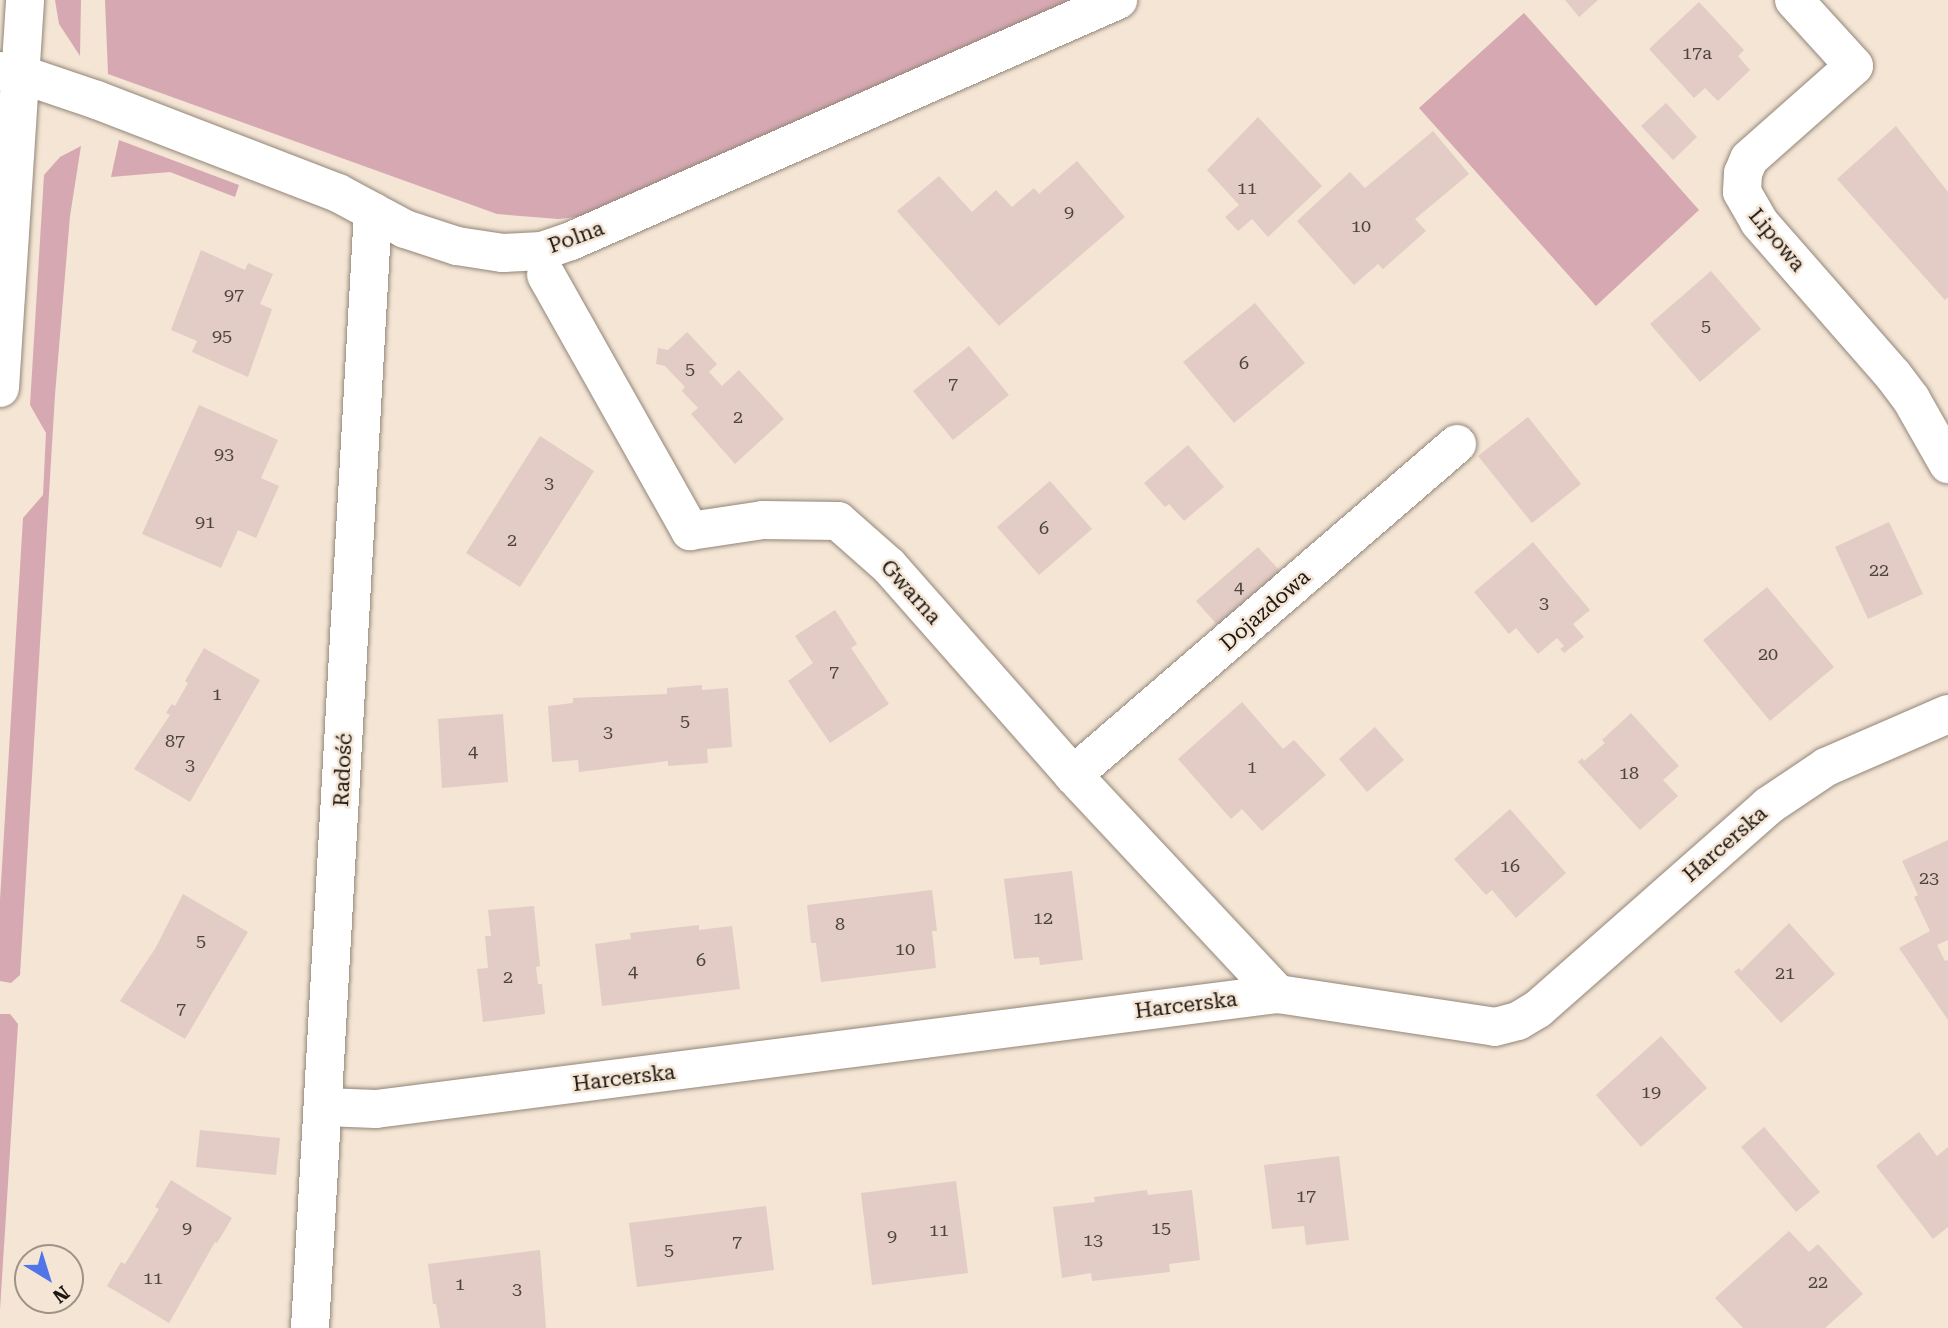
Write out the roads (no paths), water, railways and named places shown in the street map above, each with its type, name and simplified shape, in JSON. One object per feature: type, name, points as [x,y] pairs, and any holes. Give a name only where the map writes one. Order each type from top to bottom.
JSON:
[{"type":"street","points":[[0,388],[10,73],[24,0]]},
{"type":"street","name":"Polna","points":[[10,73],[338,193],[405,229],[457,246],[502,253],[542,251],[649,209],[1118,0]]},
{"type":"street","name":"Lipowa","points":[[1794,0],[1854,66],[1749,159],[1742,173],[1742,192],[1759,222],[1893,374],[1938,418],[1948,464]]},
{"type":"street","name":"Radość","points":[[310,1328],[373,212]]},
{"type":"street","name":"Gwarna","points":[[546,275],[690,531],[763,520],[838,520],[889,566],[1073,775],[1279,993]]},
{"type":"street","name":"Dojazdowa","points":[[1073,775],[1457,444]]},
{"type":"street","name":"Harcerska","points":[[324,1107],[376,1109],[1279,993],[1495,1027],[1518,1021],[1538,1009],[1768,806],[1826,767],[1948,714]]}]
